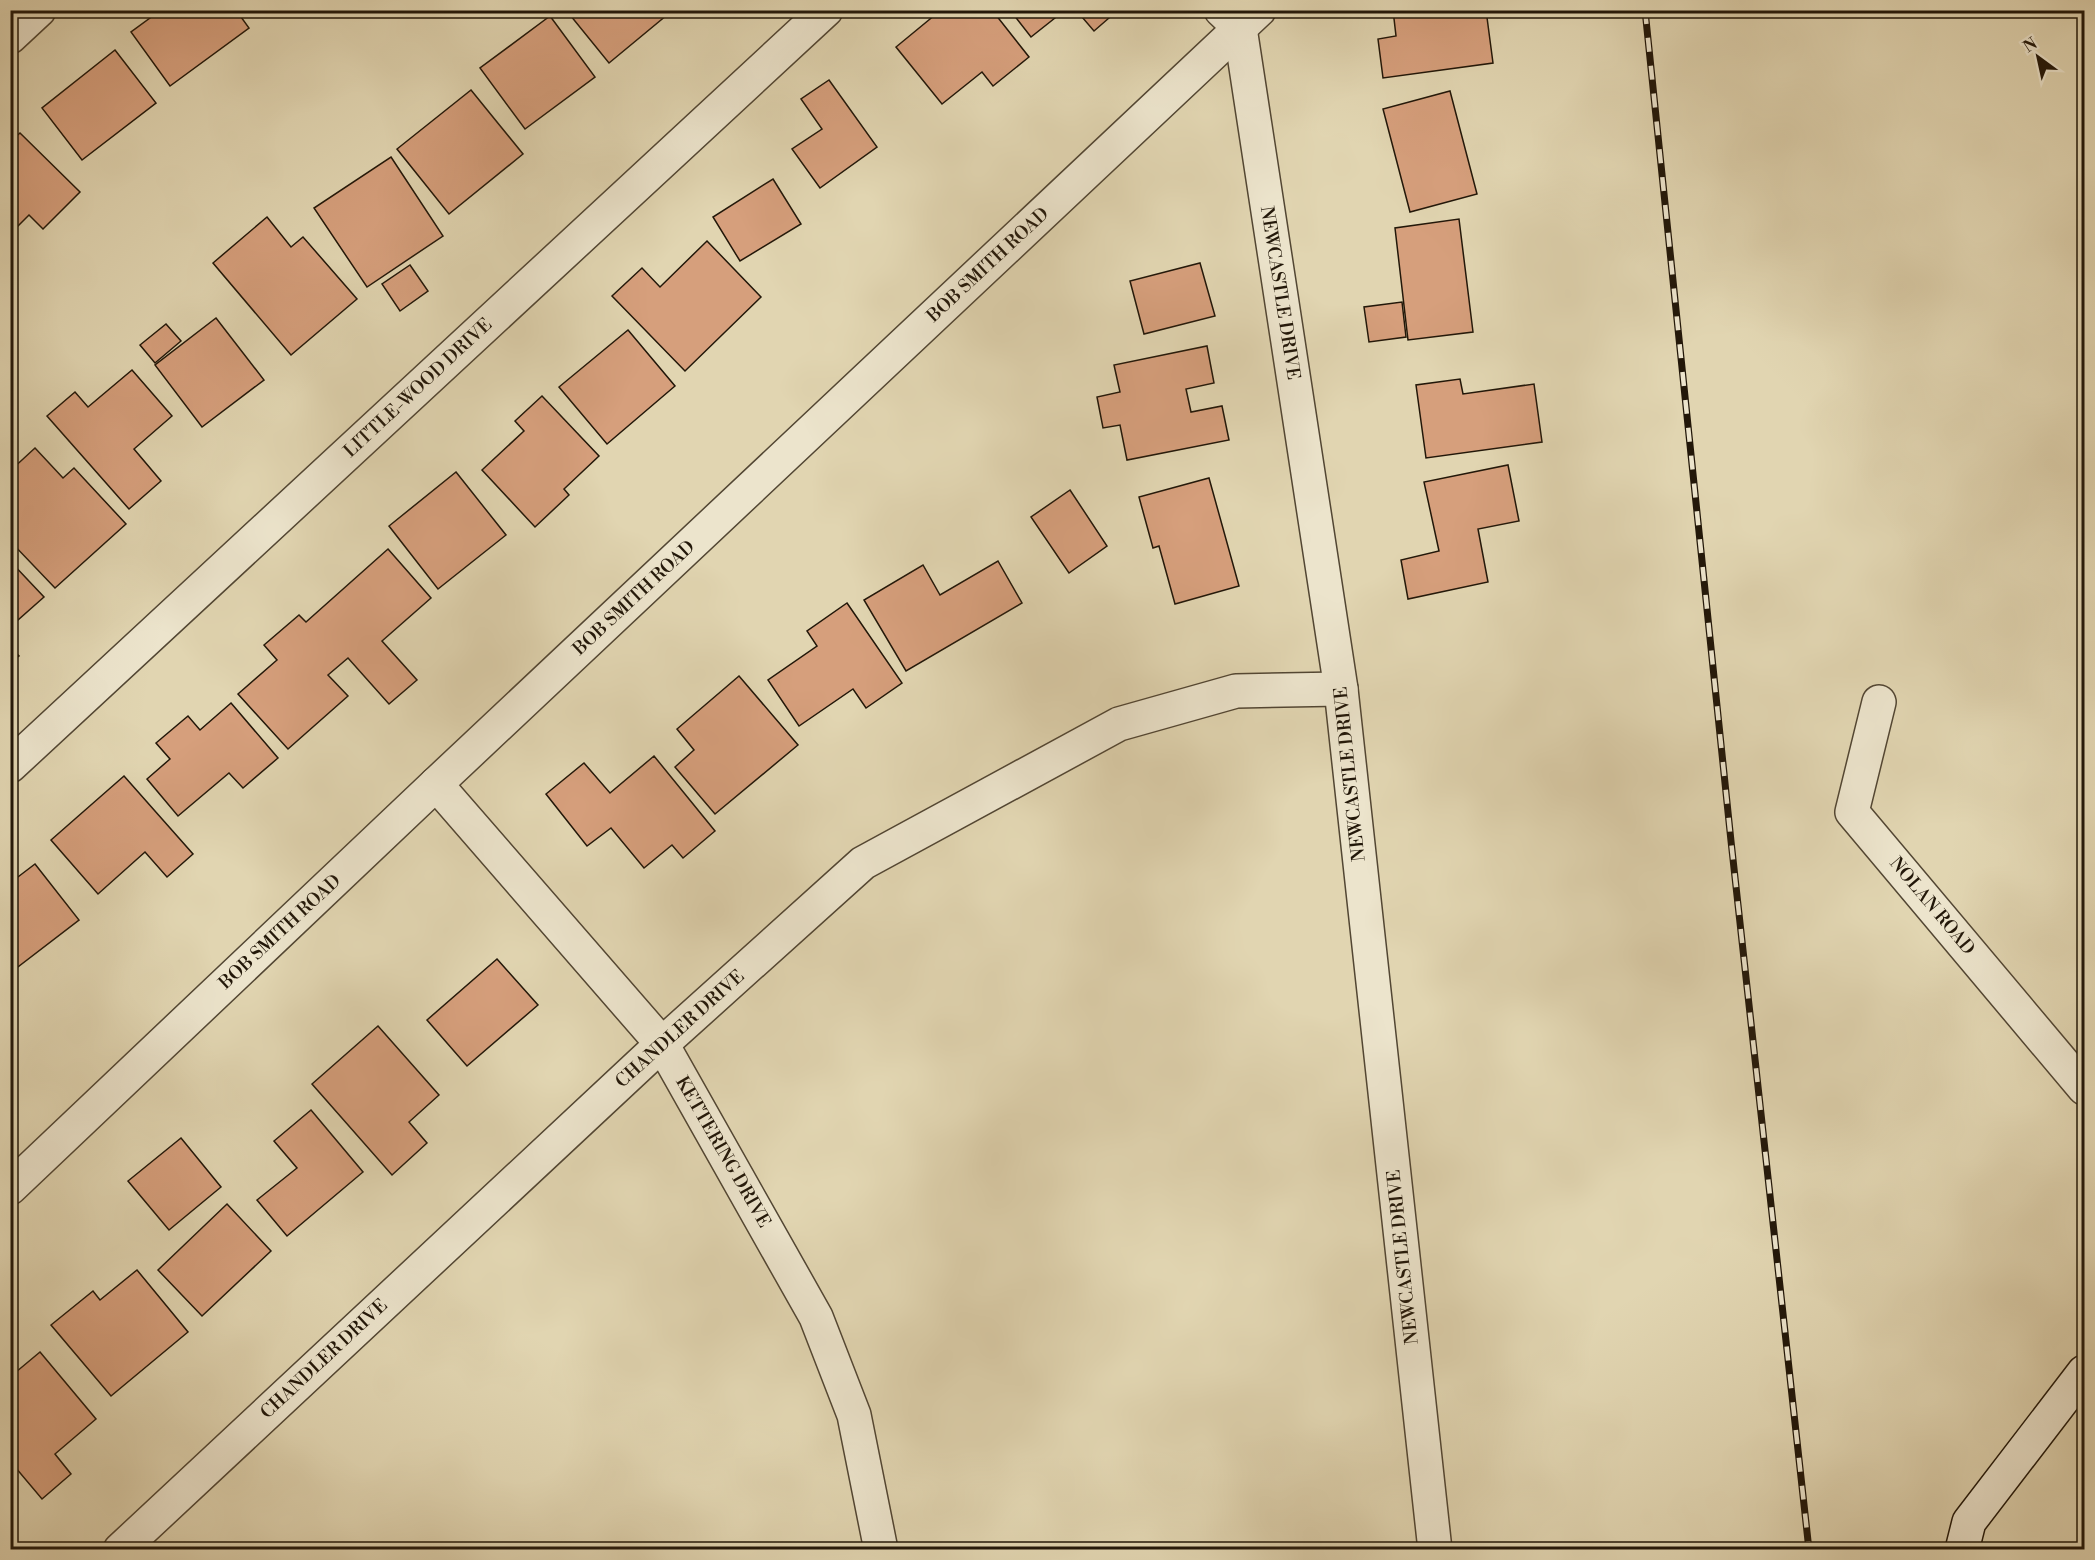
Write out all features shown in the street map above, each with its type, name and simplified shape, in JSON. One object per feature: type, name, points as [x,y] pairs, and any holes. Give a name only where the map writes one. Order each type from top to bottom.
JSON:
[{"type":"street","points":[[10,37],[39,10]]},
{"type":"street","name":"LITTLE-WOOD DRIVE","points":[[10,766],[826,10]]},
{"type":"street","name":"NEWCASTLE DRIVE","points":[[1240,16],[1341,689],[1435,1550]]},
{"type":"street","name":"BOB SMITH ROAD","points":[[10,1188],[1240,16]]},
{"type":"street","name":"CHANDLER DRIVE","points":[[120,1550],[662,1044],[863,863],[1119,724],[1236,690],[1341,689]]},
{"type":"street","name":"NOLAN ROAD","points":[[1879,702],[1852,812],[2085,1088]]},
{"type":"street","name":"KETTERING DRIVE","points":[[436,784],[662,1044],[816,1317],[854,1415],[881,1550]]},
{"type":"street","points":[[1962,1550],[1969,1522],[2085,1371]]},
{"type":"building","points":[[161,10],[236,10],[249,28],[170,86],[131,32]]},
{"type":"building","points":[[566,10],[673,10],[609,63]]},
{"type":"building","points":[[941,10],[992,10],[1029,57],[993,86],[982,72],[942,104],[896,47]]},
{"type":"building","points":[[1010,10],[1065,10],[1031,37]]},
{"type":"building","points":[[1076,10],[1116,10],[1117,11],[1094,31]]},
{"type":"building","points":[[1393,10],[1486,10],[1493,63],[1383,78],[1378,39],[1396,36]]},
{"type":"building","points":[[550,16],[595,77],[525,129],[480,68]]},
{"type":"building","points":[[115,50],[156,103],[82,160],[42,108]]},
{"type":"building","points":[[829,80],[877,147],[820,188],[792,149],[822,129],[801,99]]},
{"type":"building","points":[[471,90],[523,154],[449,214],[397,149]]},
{"type":"building","points":[[1450,91],[1477,194],[1410,212],[1383,109]]},
{"type":"building","points":[[20,133],[80,192],[43,229],[29,215],[10,234],[10,142]]},
{"type":"building","points":[[391,157],[443,236],[367,287],[314,208]]},
{"type":"building","points":[[773,179],[801,224],[740,261],[713,217]]},
{"type":"building","points":[[267,217],[291,247],[303,237],[357,299],[291,355],[213,263]]},
{"type":"building","points":[[1459,219],[1473,332],[1408,340],[1395,228]]},
{"type":"building","points":[[707,241],[761,297],[685,371],[612,296],[642,268],[660,287]]},
{"type":"building","points":[[1200,263],[1215,316],[1144,334],[1130,281]]},
{"type":"building","points":[[410,265],[428,291],[400,311],[382,284]]},
{"type":"building","points":[[1402,302],[1406,337],[1369,342],[1364,307]]},
{"type":"building","points":[[216,318],[264,380],[202,427],[155,365]]},
{"type":"building","points":[[166,324],[181,341],[155,363],[140,345]]},
{"type":"building","points":[[628,330],[675,386],[607,444],[559,387]]},
{"type":"building","points":[[1207,346],[1214,383],[1186,389],[1191,412],[1222,406],[1229,440],[1127,460],[1120,425],[1103,428],[1097,397],[1120,392],[1114,365]]},
{"type":"building","points":[[132,370],[172,416],[134,449],[161,481],[129,509],[47,416],[75,392],[88,407]]},
{"type":"building","points":[[1460,379],[1463,394],[1534,384],[1542,442],[1426,458],[1416,385]]},
{"type":"building","points":[[542,396],[599,456],[564,489],[569,495],[535,527],[482,470],[524,431],[515,421]]},
{"type":"building","points":[[35,448],[63,478],[74,468],[126,524],[55,588],[10,541],[10,527],[14,523],[10,520],[10,471]]},
{"type":"building","points":[[1508,465],[1519,521],[1478,529],[1488,582],[1408,599],[1401,560],[1439,551],[1424,482]]},
{"type":"building","points":[[456,472],[506,535],[438,589],[389,526]]},
{"type":"building","points":[[1209,478],[1239,586],[1175,604],[1159,546],[1153,548],[1139,497]]},
{"type":"building","points":[[1070,490],[1107,546],[1069,573],[1031,517]]},
{"type":"building","points":[[388,549],[431,598],[382,641],[417,680],[389,704],[348,658],[328,675],[348,696],[288,749],[238,694],[277,660],[264,645],[299,615],[306,622]]},
{"type":"building","points":[[10,561],[44,597],[10,627]]},
{"type":"building","points":[[998,561],[1022,603],[906,671],[864,600],[923,565],[940,595]]},
{"type":"building","points":[[847,603],[902,683],[866,708],[853,689],[799,726],[768,680],[817,646],[807,631]]},
{"type":"building","points":[[10,647],[19,656],[10,663]]},
{"type":"building","points":[[739,676],[798,745],[715,814],[675,767],[694,750],[677,729]]},
{"type":"building","points":[[231,703],[278,758],[243,788],[229,773],[178,816],[147,779],[170,759],[156,743],[188,716],[200,730]]},
{"type":"building","points":[[654,756],[715,831],[683,858],[672,845],[644,868],[611,828],[587,846],[546,794],[584,763],[610,793]]},
{"type":"building","points":[[124,776],[193,854],[167,877],[145,852],[98,894],[51,840]]},
{"type":"building","points":[[35,864],[79,920],[10,973],[10,883]]},
{"type":"building","points":[[497,959],[538,1005],[467,1066],[427,1020]]},
{"type":"building","points":[[378,1026],[439,1095],[409,1122],[427,1143],[392,1175],[312,1084]]},
{"type":"building","points":[[311,1110],[363,1172],[287,1236],[257,1200],[297,1168],[274,1141]]},
{"type":"building","points":[[181,1138],[221,1187],[169,1230],[128,1181]]},
{"type":"building","points":[[227,1204],[271,1251],[202,1316],[158,1270]]},
{"type":"building","points":[[137,1270],[188,1332],[111,1396],[51,1325],[93,1291],[100,1300]]},
{"type":"building","points":[[40,1352],[96,1419],[55,1454],[71,1474],[42,1499],[10,1461],[10,1377]]},
{"type":"building","points":[[10,1493],[16,1501],[10,1505]]},
{"type":"railway","points":[[1645,10],[1731,841],[1809,1550]]}]
